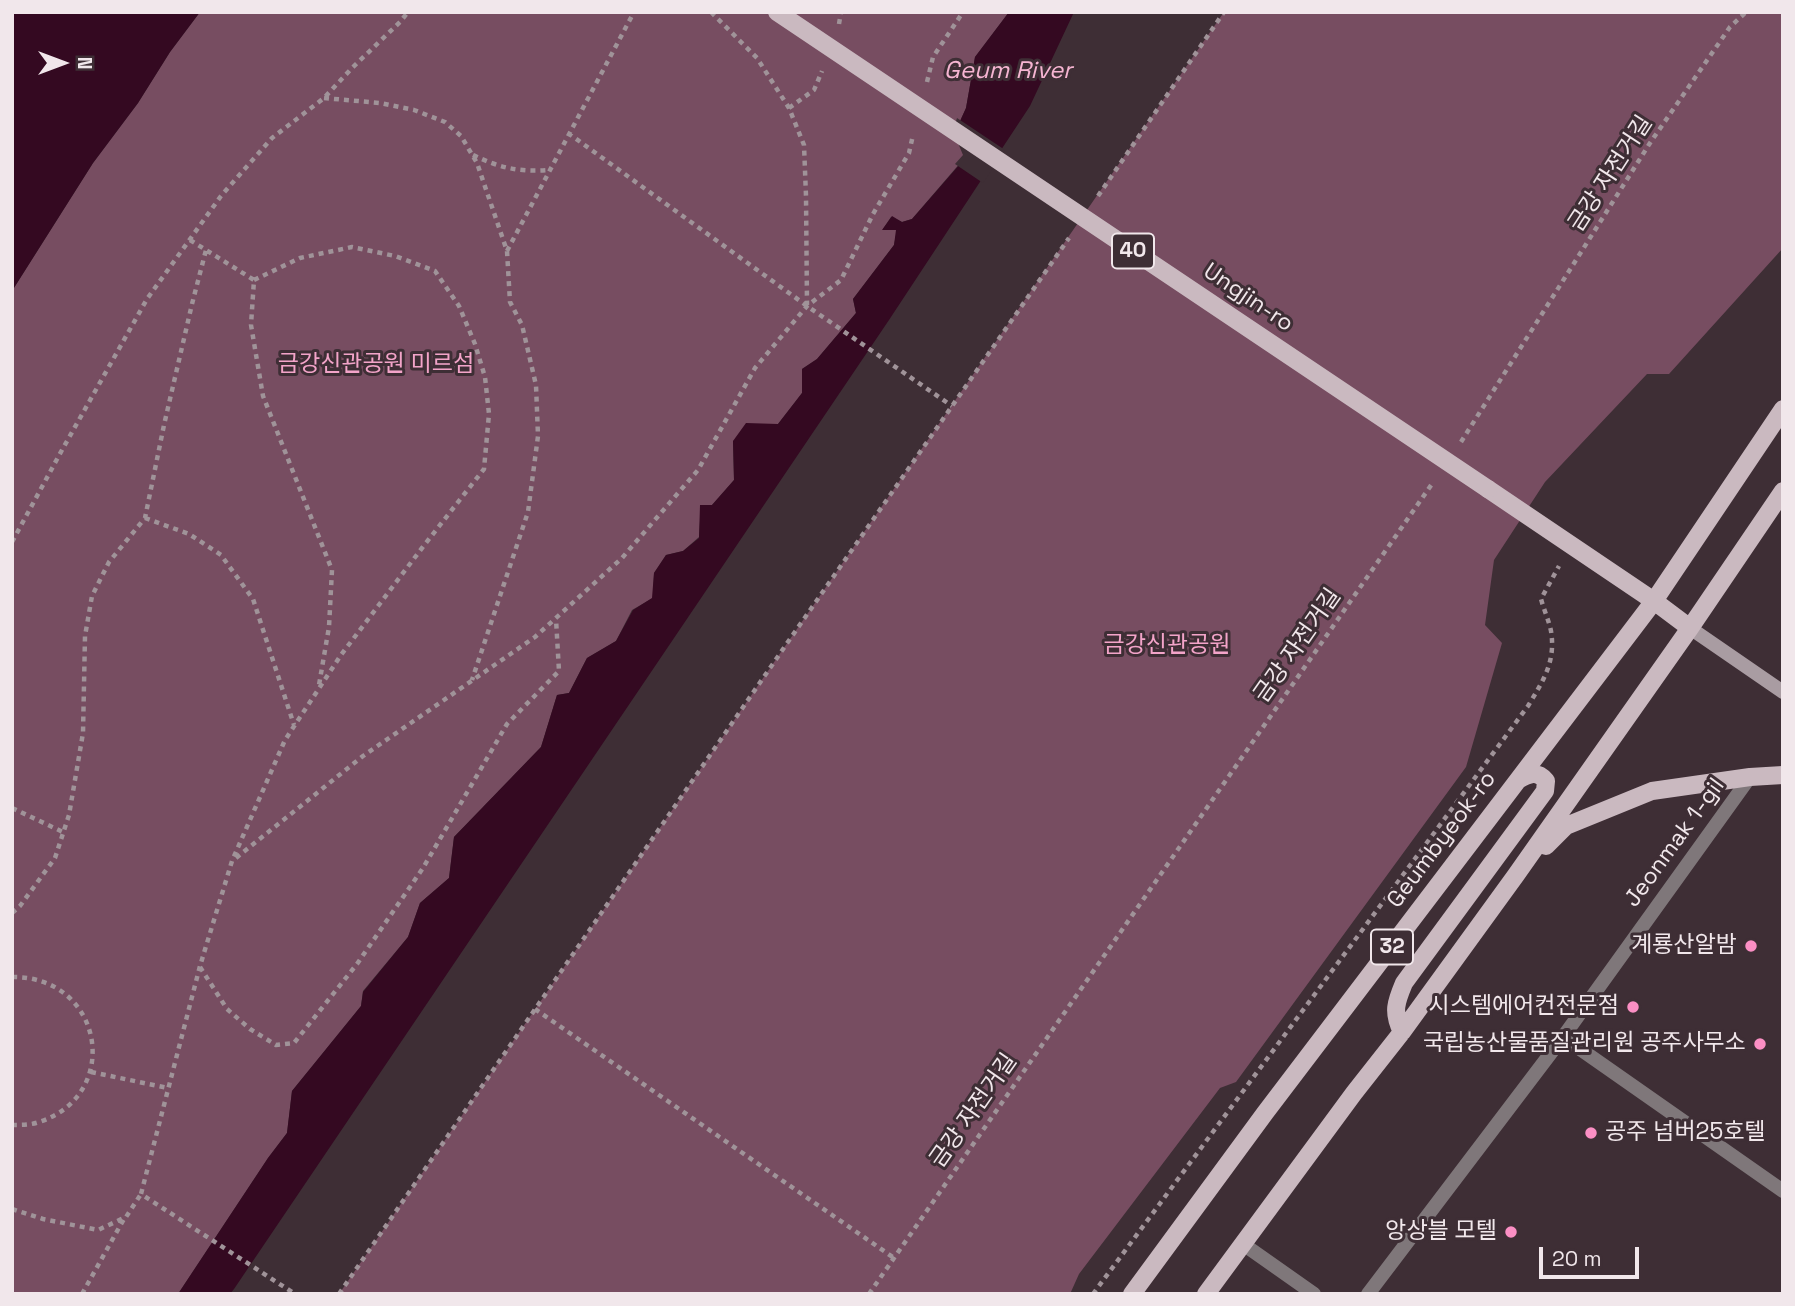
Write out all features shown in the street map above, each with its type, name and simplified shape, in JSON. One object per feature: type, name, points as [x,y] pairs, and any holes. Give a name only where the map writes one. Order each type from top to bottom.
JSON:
[{"type":"main road","name":"Ungjin-ro","points":[[777,12],[1488,489],[1690,628]]},
{"type":"main road","name":"Geumbyeok-ro","points":[[1132,1294],[1265,1113],[1654,601],[1783,409]]},
{"type":"main road","name":"32","points":[[1206,1294],[1516,875],[1783,491]]},
{"type":"main road","points":[[1402,1032],[1396,1021],[1396,1003],[1404,983],[1545,791],[1546,781],[1536,773],[1518,780]]},
{"type":"main road","points":[[1516,875],[1566,826],[1651,791],[1783,775]]},
{"type":"street","points":[[1690,628],[1783,692]]},
{"type":"street","name":"Jeonmak 1-gil","points":[[1368,1294],[1563,1037],[1750,777]]},
{"type":"street","points":[[1563,1037],[1783,1191]]},
{"type":"street","points":[[1243,1244],[1314,1294]]},
{"type":"path","points":[[12,542],[147,299],[221,196],[272,138],[324,98],[408,12]]},
{"type":"path","points":[[507,251],[634,12]]},
{"type":"path","points":[[711,12],[757,58],[789,108],[804,145],[807,306]]},
{"type":"path","points":[[924,93],[933,57],[962,12]]},
{"type":"path","points":[[1094,201],[1224,12]]},
{"type":"path","name":"금강 자전거길","points":[[1457,448],[1650,143],[1730,27],[1746,12]]},
{"type":"path","points":[[324,98],[380,103],[414,110],[445,122],[461,136],[477,163],[507,251],[510,302],[522,325],[536,385],[538,436],[528,512],[472,681]]},
{"type":"path","points":[[232,861],[363,756],[535,637],[622,558],[698,470],[755,368],[807,306],[841,280],[873,214],[909,153],[915,129]]},
{"type":"path","points":[[568,132],[807,306],[952,406]]},
{"type":"path","points":[[472,155],[515,170],[548,170]]},
{"type":"path","points":[[339,1294],[1070,235]]},
{"type":"path","points":[[190,240],[254,280]]},
{"type":"path","points":[[82,1294],[141,1194],[200,966],[232,861],[285,740],[341,655],[484,469],[489,414],[485,377],[459,306],[435,271],[395,256],[352,247],[300,258],[254,280]]},
{"type":"path","points":[[12,913],[55,858],[69,815],[83,733],[85,636],[92,596],[109,562],[145,518],[170,398],[206,250]]},
{"type":"path","points":[[254,280],[251,325],[263,396],[332,570],[329,627],[318,689]]},
{"type":"path","name":"금강 자전거길","points":[[869,1294],[1441,471]]},
{"type":"path","points":[[145,518],[189,534],[221,555],[253,599],[294,726]]},
{"type":"path","points":[[1093,1294],[1528,706],[1547,673],[1552,651],[1551,629],[1541,599],[1563,559]]},
{"type":"path","points":[[200,966],[228,1009],[250,1029],[276,1045],[294,1043],[357,964],[423,868],[507,724],[559,671],[556,618]]},
{"type":"path","points":[[12,808],[62,832]]},
{"type":"path","points":[[12,977],[37,979],[59,988],[77,1004],[88,1025],[93,1048],[90,1072],[79,1095],[61,1112],[38,1123],[12,1125]]},
{"type":"path","points":[[535,1009],[894,1258]]},
{"type":"path","points":[[90,1072],[168,1088]]},
{"type":"path","points":[[141,1194],[295,1294]]},
{"type":"path","points":[[12,1209],[43,1219],[98,1230],[125,1217]]},
{"type":"green space","name":"금강신관공원 미르섬","points":[[200,12],[1009,12],[975,57],[966,108],[956,130],[967,155],[912,219],[902,222],[891,217],[883,229],[897,230],[894,245],[853,299],[856,313],[817,359],[802,369],[802,393],[778,424],[733,441],[734,480],[712,505],[701,505],[699,537],[683,551],[666,555],[654,573],[653,598],[632,610],[616,641],[587,658],[569,693],[557,695],[541,747],[454,837],[449,878],[420,903],[408,937],[363,991],[361,1006],[292,1091],[287,1133],[178,1294],[12,1294],[12,291],[93,163]]},
{"type":"green space","name":"금강신관공원","points":[[1224,12],[1783,12],[1783,248],[1669,374],[1647,374],[1545,482],[1494,560],[1485,625],[1502,643],[1466,767],[1236,1082],[1220,1088],[1079,1274],[1070,1294],[339,1294],[790,639]]},
{"type":"water","points":[[12,12],[200,12],[93,163],[12,291]]},
{"type":"water","name":"Geum River","points":[[1009,12],[1074,12],[1030,106],[889,320],[234,1289],[230,1294],[178,1294],[287,1133],[292,1091],[361,1006],[363,992],[408,937],[420,903],[449,878],[454,837],[541,747],[557,695],[569,693],[587,658],[616,641],[633,610],[652,598],[654,573],[666,555],[683,551],[699,538],[700,505],[712,505],[734,480],[733,441],[746,423],[778,424],[802,393],[802,369],[817,359],[856,313],[853,299],[894,245],[896,230],[882,230],[892,216],[902,222],[912,219],[967,156],[956,130],[966,108],[975,57]]},
{"type":"pier","points":[[957,118],[1005,150],[983,183],[955,164],[963,155],[953,131]]},
{"type":"place","name":"계룡산알밤","points":[[1751,946]]},
{"type":"place","name":"시스템에어컨전문점","points":[[1633,1007]]},
{"type":"place","name":"국립농산물품질관리원 공주사무소","points":[[1760,1044]]},
{"type":"place","name":"공주 넘버25호텔","points":[[1591,1133]]},
{"type":"place","name":"앙상블 모텔","points":[[1511,1232]]}]
